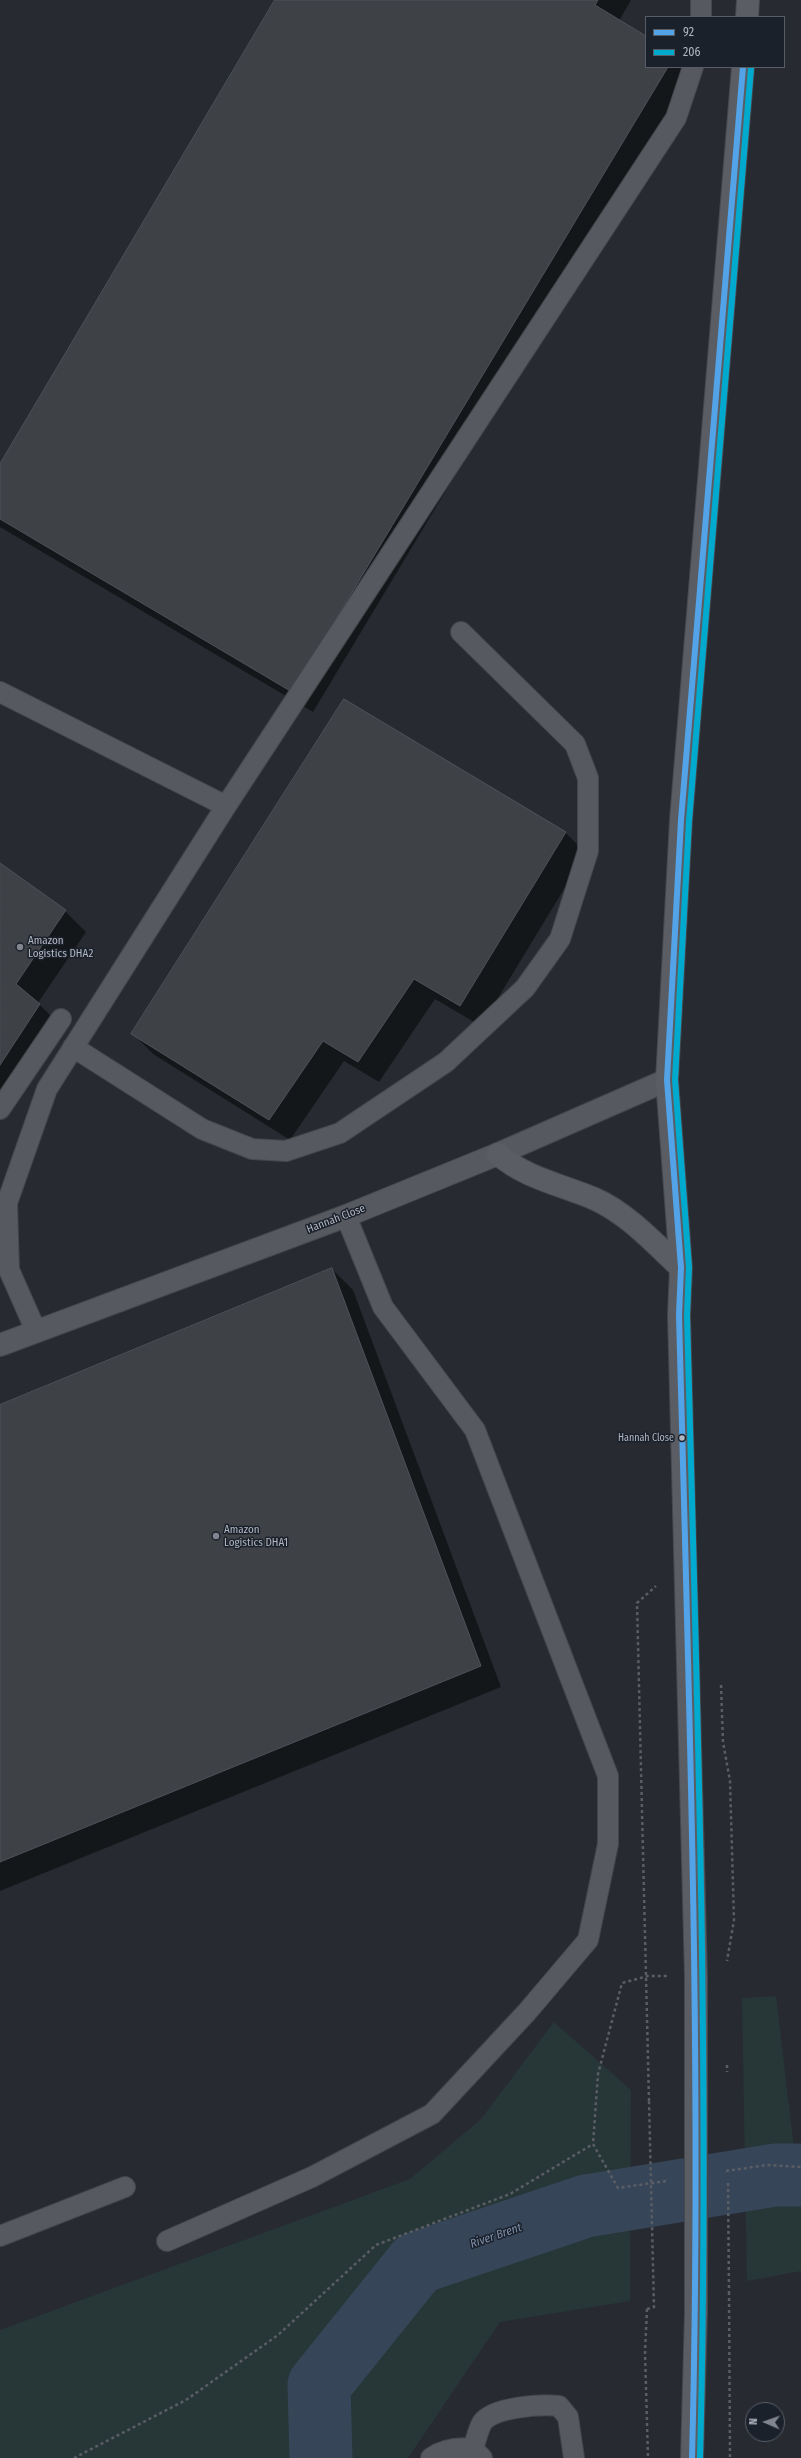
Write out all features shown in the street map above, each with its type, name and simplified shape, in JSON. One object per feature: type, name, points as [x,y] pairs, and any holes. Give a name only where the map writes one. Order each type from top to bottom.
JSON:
[{"type":"main road","points":[[747,16],[748,0]]},
{"type":"main road","points":[[692,2458],[696,2312],[696,1977],[680,1315],[681,1268],[667,1080],[681,820],[742,68]]},
{"type":"main road","points":[[498,1154],[510,1165],[524,1172],[595,1199],[612,1208],[628,1219],[681,1268]]},
{"type":"street","name":"Hannah Close","points":[[0,1345],[346,1216],[498,1154],[667,1080]]},
{"type":"lane","points":[[700,0],[701,16]]},
{"type":"lane","points":[[36,1331],[9,1270],[4,1202],[47,1089],[226,806],[676,118],[693,68]]},
{"type":"lane","points":[[73,1047],[202,1129],[252,1149],[286,1151],[340,1134],[446,1062],[525,988],[560,939],[588,851],[588,778],[575,744],[461,632]]},
{"type":"lane","points":[[0,692],[226,806]]},
{"type":"lane","points":[[0,1109],[61,1019]]},
{"type":"lane","points":[[167,2241],[312,2177],[432,2114],[526,2012],[588,1940],[608,1844],[608,1776],[475,1430],[383,1307],[346,1216]]},
{"type":"lane","points":[[0,2236],[124,2187]]},
{"type":"lane","points":[[431,2458],[440,2452],[453,2449],[478,2453],[483,2422],[491,2415],[515,2409],[552,2405],[559,2406],[568,2417],[574,2458]]},
{"type":"path","points":[[637,1603],[648,1976],[649,2101],[654,2307],[646,2309],[645,2352],[648,2458]]},
{"type":"path","points":[[720,1681],[723,1742],[730,1781],[733,1912],[727,1965]]},
{"type":"path","points":[[74,2458],[186,2400],[278,2335],[376,2245],[510,2194],[593,2144],[598,2074],[622,1983],[648,1976],[696,1977]]},
{"type":"path","points":[[729,2292],[730,2458]]},
{"type":"shaded area","points":[[776,1996],[801,2208],[801,2271],[747,2281],[742,1998]]},
{"type":"shaded area","points":[[554,2022],[631,2090],[630,2301],[500,2322],[408,2458],[0,2458],[0,2330],[410,2179],[481,2119]]},
{"type":"building","points":[[275,0],[598,0],[595,5],[645,35],[645,68],[667,68],[292,692],[0,519],[0,464]]},
{"type":"building","points":[[344,699],[566,832],[460,1006],[414,979],[358,1062],[323,1041],[269,1120],[131,1034]]},
{"type":"building","name":"Amazon Logistics DHA2","points":[[0,863],[66,910],[16,984],[40,1004],[0,1065]]},
{"type":"building","name":"Amazon Logistics DHA1","points":[[332,1268],[481,1666],[0,1862],[0,1405]]},
{"type":"waterway","name":"River Brent","points":[[321,2458],[319,2385],[417,2263],[586,2206],[775,2175],[801,2175]]},
{"type":"transit line","name":"92","points":[[692,2458],[696,2172],[693,1886],[679,1315],[681,1268],[667,1080],[681,820],[743,68]]},
{"type":"transit line","name":"206","points":[[700,2458],[704,2172],[701,1886],[687,1315],[689,1267],[675,1080],[689,821],[751,68]]},
{"type":"place","name":"Amazon Logistics DHA2","points":[[20,947]]},
{"type":"place","name":"Hannah Close","points":[[682,1438]]},
{"type":"place","name":"Amazon Logistics DHA1","points":[[216,1536]]}]
